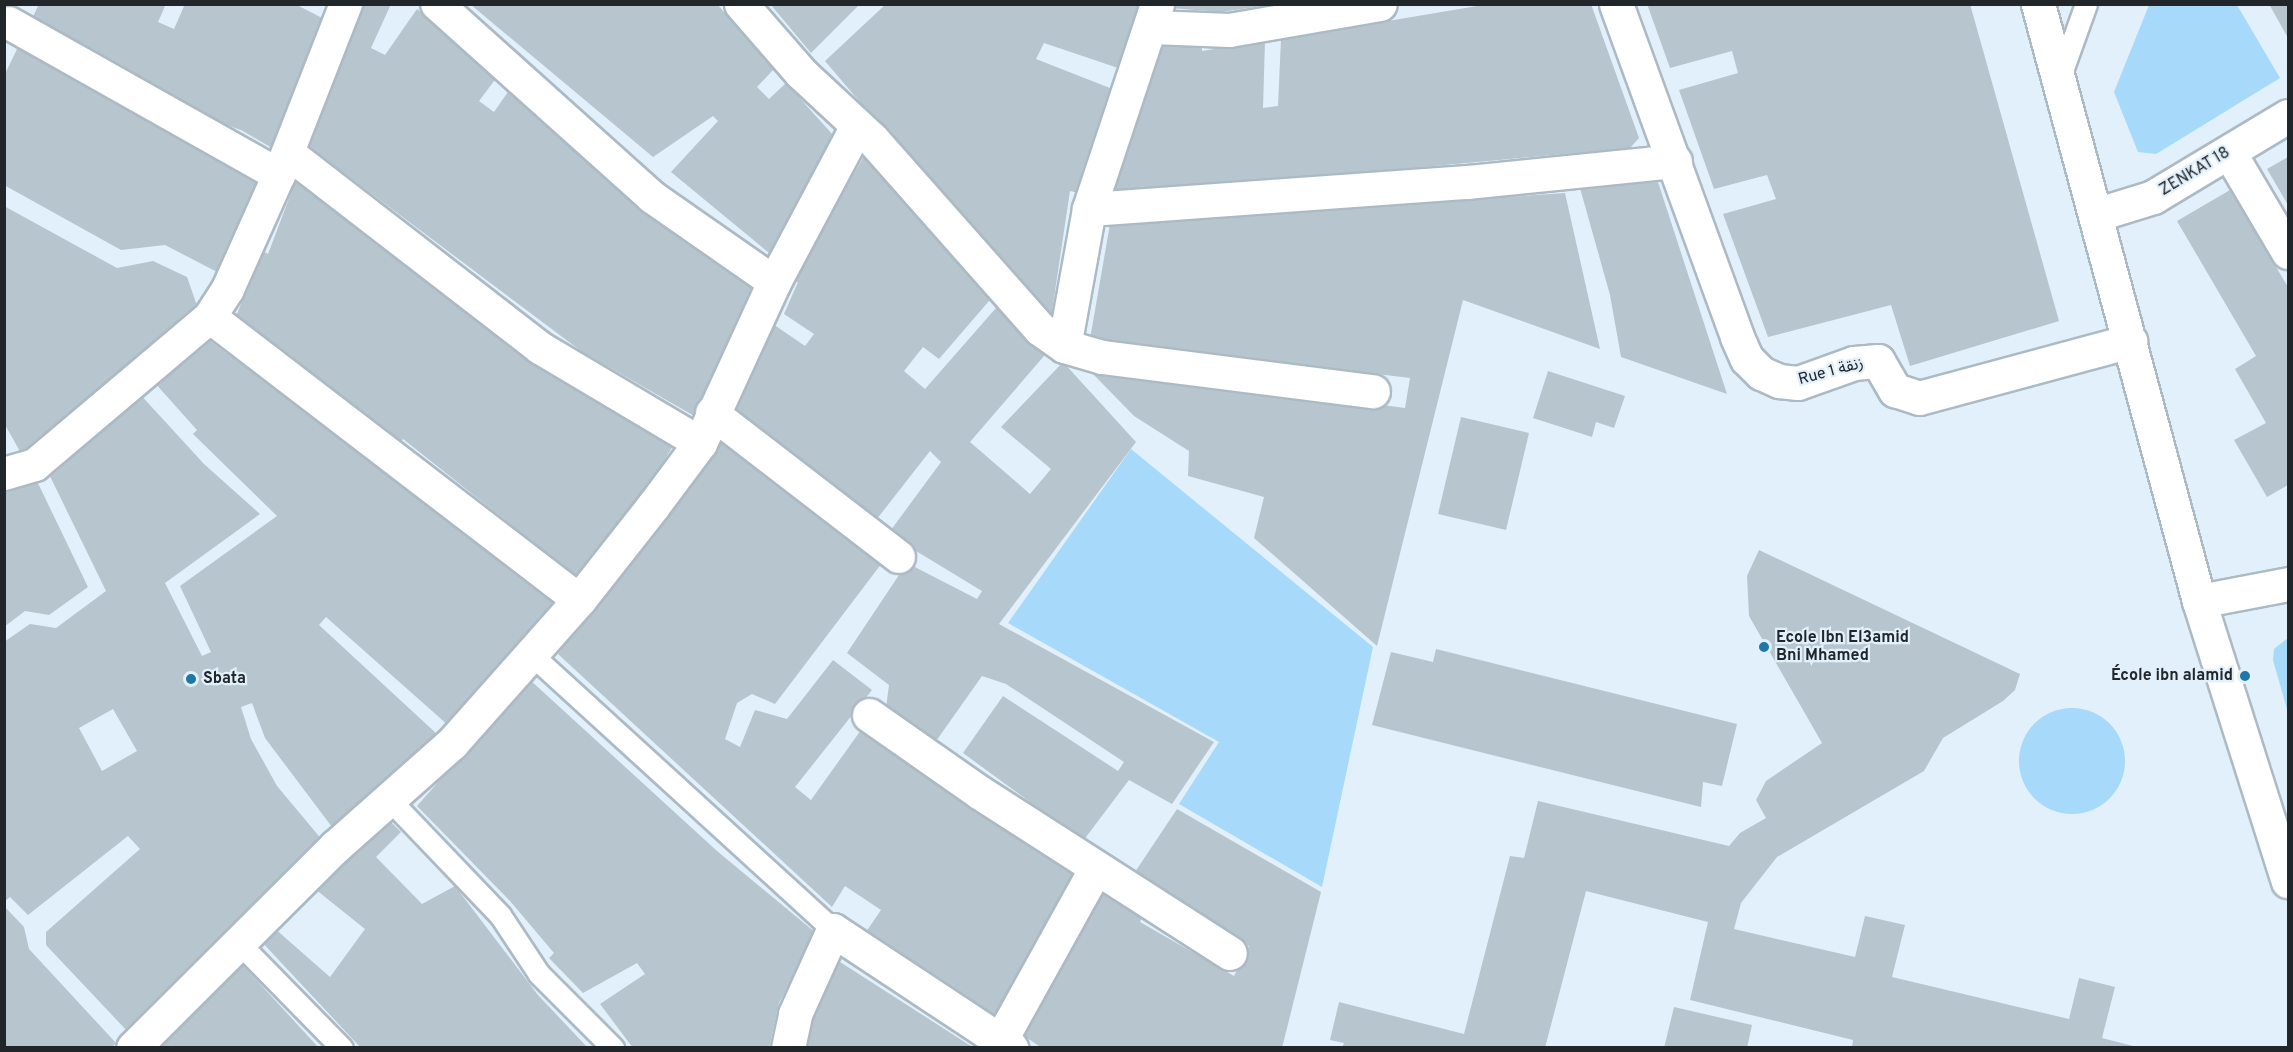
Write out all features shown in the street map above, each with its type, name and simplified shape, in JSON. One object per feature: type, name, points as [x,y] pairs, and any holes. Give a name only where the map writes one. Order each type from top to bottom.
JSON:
[{"type":"street","points":[[4,474],[35,465],[210,317],[228,289],[283,164],[346,4]]},
{"type":"street","points":[[437,4],[652,197],[774,282]]},
{"type":"street","points":[[741,4],[801,73],[857,126],[1040,329],[1064,346],[1102,357],[1373,391]]},
{"type":"street","points":[[1064,346],[1089,209],[1155,16],[1229,30],[1380,4]]},
{"type":"street","name":"Rue 1 زنقة","points":[[1616,4],[1675,161],[1737,337],[1747,358],[1779,381],[1798,383],[1854,363],[1878,361],[1894,390],[1919,398],[2130,341]]},
{"type":"street","points":[[2038,4],[2199,601],[2289,881]]},
{"type":"street","points":[[11,20],[283,164],[540,348],[706,428],[899,557]]},
{"type":"street","name":"ZENKAT 18","points":[[2095,215],[2153,197],[2289,116]]},
{"type":"street","points":[[133,1047],[336,846],[452,743],[579,600],[706,428],[774,282],[857,126]]},
{"type":"street","points":[[2229,152],[2289,252]]},
{"type":"street","points":[[1089,209],[1467,183],[1675,161]]},
{"type":"street","points":[[210,317],[579,600]]},
{"type":"street","points":[[2199,601],[2289,584]]},
{"type":"street","points":[[869,715],[1096,868],[1230,953]]},
{"type":"street","points":[[788,1047],[795,1014],[833,930],[1006,1044],[1096,868]]},
{"type":"lane","points":[[2059,79],[2086,4]]},
{"type":"lane","points":[[531,654],[833,930]]},
{"type":"lane","points":[[390,800],[500,915],[539,974],[613,1047]]},
{"type":"lane","points":[[240,943],[342,1047]]},
{"type":"shaded area","points":[[2149,5],[2237,5],[2280,78],[2156,154],[2138,152],[2114,92]]},
{"type":"shaded area","points":[[1131,449],[1373,647],[1322,887],[1179,804],[1219,742],[1008,623]]},
{"type":"shaded area","points":[[2288,638],[2288,713],[2273,660],[2274,649]]},
{"type":"shaded area","points":[[2072,708],[2092,712],[2109,724],[2121,741],[2125,761],[2121,781],[2109,798],[2092,810],[2072,814],[2052,810],[2035,798],[2023,781],[2019,761],[2023,741],[2035,724],[2052,712]]},
{"type":"building","points":[[39,4],[166,4],[158,22],[174,29],[185,4],[295,4],[326,20],[288,119],[272,148],[241,130],[188,112],[31,21]]},
{"type":"building","points":[[364,4],[391,4],[371,48],[385,55],[417,9],[497,77],[479,101],[494,112],[510,89],[757,288],[696,417],[581,351],[304,143]]},
{"type":"building","points":[[470,4],[717,4],[774,69],[757,87],[769,99],[786,83],[833,135],[769,253],[671,172],[718,121],[713,116],[653,157]]},
{"type":"building","points":[[886,4],[1142,4],[1121,69],[1044,43],[1036,59],[1115,90],[1079,193],[1070,191],[1051,318],[1044,319],[825,61]]},
{"type":"building","points":[[1170,4],[1262,4],[1262,6],[1221,12],[1170,8]]},
{"type":"building","points":[[1489,4],[1591,4],[1639,138],[1630,148],[1110,196],[1158,38],[1202,42],[1202,51],[1265,41],[1263,108],[1278,106],[1281,39]]},
{"type":"building","points":[[1647,4],[1970,4],[2059,321],[1910,366],[1891,305],[1768,337],[1723,214],[1776,199],[1767,175],[1714,189],[1679,90],[1738,73],[1732,51],[1670,68]]},
{"type":"building","points":[[2269,4],[2288,4],[2288,38]]},
{"type":"building","points":[[771,5],[859,5],[811,53]]},
{"type":"building","points":[[19,45],[260,181],[221,274],[165,245],[121,250],[4,185],[4,76]]},
{"type":"building","points":[[868,149],[995,294],[939,359],[923,347],[904,371],[925,389],[1003,300],[1050,349],[970,442],[1030,494],[1051,469],[1001,427],[1063,362],[1136,442],[999,624],[1214,742],[1172,804],[1129,780],[1083,841],[963,753],[1003,696],[1118,771],[1124,762],[1006,684],[982,676],[934,744],[886,708],[889,685],[847,653],[907,563],[977,599],[982,591],[888,534],[941,462],[930,451],[873,524],[728,411],[773,324],[805,346],[814,334],[784,314],[798,282],[792,280],[815,232],[820,234]]},
{"type":"building","points":[[2288,157],[2288,205],[2267,169]]},
{"type":"building","points":[[296,180],[573,388],[674,444],[655,476],[658,479],[577,577],[403,439],[398,445],[290,364],[293,357],[236,316],[263,251],[268,254]]},
{"type":"building","points":[[1658,182],[1727,394],[1621,357],[1610,295],[1580,188]]},
{"type":"building","points":[[2230,190],[2288,287],[2288,485],[2267,497],[2234,440],[2266,423],[2235,369],[2256,356],[2177,221]]},
{"type":"building","points":[[1565,193],[1600,349],[1463,300],[1377,646],[1254,538],[1264,497],[1188,476],[1189,451],[1134,416],[1094,375],[1098,367],[1405,408],[1410,378],[1090,339],[1110,224]]},
{"type":"building","points":[[4,206],[117,268],[153,261],[187,277],[200,314],[53,440],[22,455],[4,423]]},
{"type":"building","name":"Sbata","points":[[201,334],[559,603],[449,726],[326,617],[319,625],[438,735],[335,831],[265,738],[252,703],[241,707],[251,739],[277,786],[323,841],[129,1033],[46,945],[46,932],[140,849],[128,836],[28,915],[10,897],[4,902],[4,642],[30,624],[56,628],[106,591],[45,466],[138,392],[204,464],[260,514],[165,583],[202,656],[211,652],[180,586],[277,516],[193,434],[197,430],[154,382]],"holes":[[[113,709],[137,751],[102,771],[79,728]]]},
{"type":"building","points":[[1548,371],[1625,396],[1614,428],[1596,422],[1592,437],[1533,418]]},
{"type":"building","points":[[1461,417],[1529,433],[1506,530],[1438,514]]},
{"type":"building","points":[[722,436],[885,559],[775,704],[752,694],[737,703],[725,739],[740,747],[755,710],[787,719],[833,660],[872,690],[795,787],[811,800],[861,730],[969,808],[1076,874],[997,1019],[866,932],[881,910],[845,886],[832,907],[558,654]]},
{"type":"building","points":[[35,477],[88,587],[49,615],[25,611],[4,627],[4,482]]},
{"type":"building","points":[[1759,550],[2020,674],[2015,690],[2003,701],[1943,738],[1924,771],[1777,857],[1741,903],[1734,929],[1855,957],[1865,916],[1905,925],[1892,977],[2069,1019],[2079,978],[2115,987],[2102,1038],[2141,1048],[1852,1047],[1853,1040],[1690,1000],[1708,922],[1586,891],[1545,1048],[1342,1048],[1344,1043],[1330,1040],[1339,1002],[1464,1034],[1510,856],[1524,858],[1538,801],[1729,846],[1740,833],[1766,818],[1756,800],[1766,781],[1822,743],[1749,616],[1747,576]]},
{"type":"building","points":[[1436,649],[1737,724],[1722,786],[1703,782],[1701,807],[1372,725],[1391,652],[1433,662]]},
{"type":"building","points":[[529,679],[717,851],[816,933],[779,1003],[769,1048],[633,1048],[600,1004],[645,974],[637,963],[583,993],[549,958],[554,953],[510,901],[417,806]]},
{"type":"building","points":[[1177,809],[1321,892],[1282,1048],[1042,1048],[1018,1032],[1097,886],[1144,912],[1140,922],[1234,976],[1249,946],[1135,872]]},
{"type":"building","points":[[387,818],[401,832],[376,857],[422,904],[455,886],[538,995],[588,1048],[361,1048],[260,940],[273,927],[330,977],[365,929],[315,889]]},
{"type":"building","points":[[4,906],[24,927],[29,949],[116,1043],[111,1048],[4,1048]]},
{"type":"building","points":[[837,960],[974,1048],[805,1048],[812,1012]]},
{"type":"building","points":[[239,961],[319,1048],[151,1048]]},
{"type":"building","points":[[1674,1007],[1752,1025],[1747,1048],[1664,1048]]},
{"type":"place","name":"Ecole Ibn El3amid Bni Mhamed","points":[[1764,647]]},
{"type":"place","name":"École ibn alamid","points":[[2245,676]]},
{"type":"place","name":"Sbata","points":[[191,679]]}]
